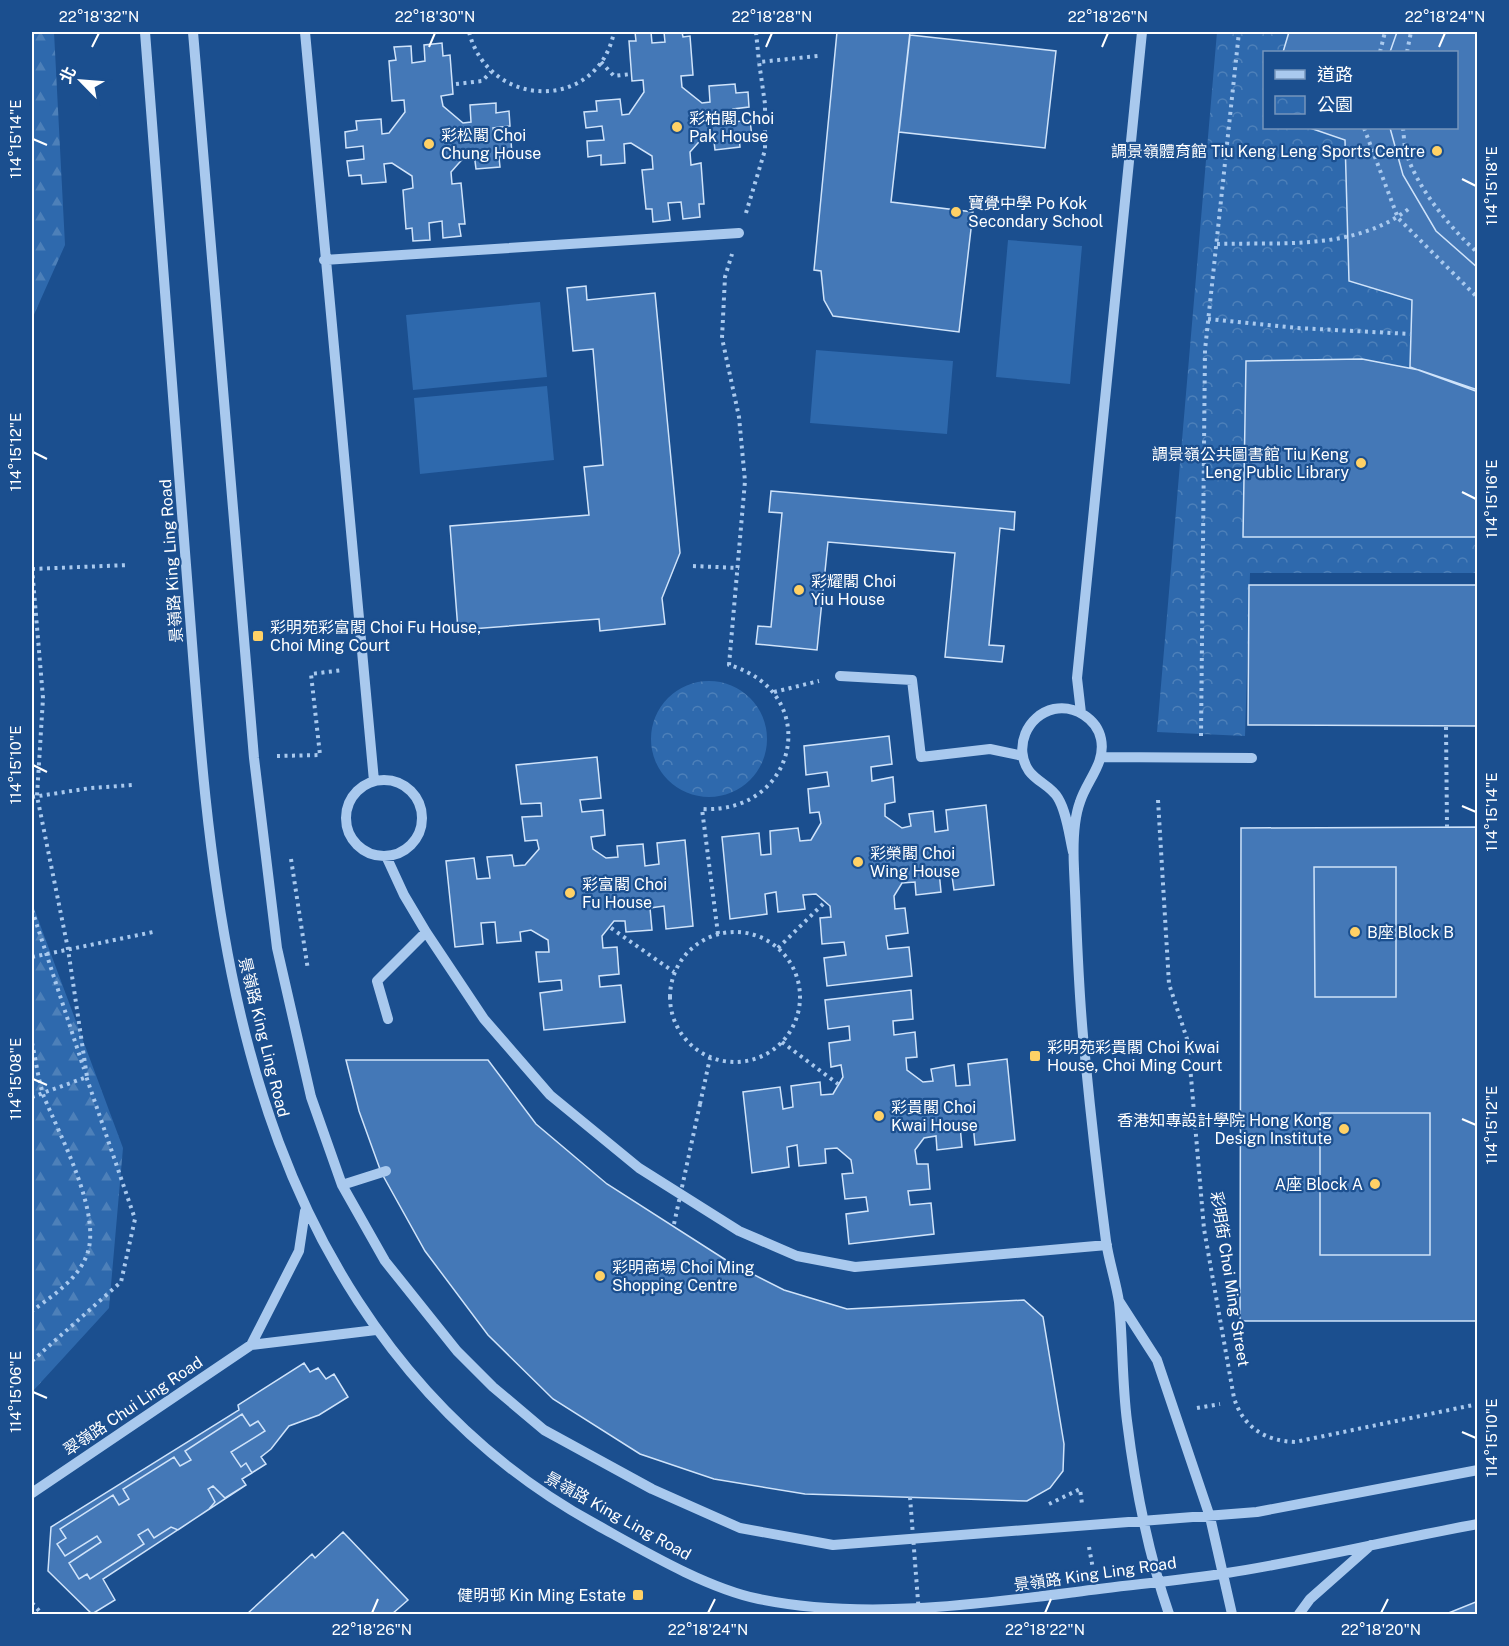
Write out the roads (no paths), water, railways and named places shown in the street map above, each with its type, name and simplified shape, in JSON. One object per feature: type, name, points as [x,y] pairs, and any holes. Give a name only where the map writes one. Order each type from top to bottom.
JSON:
[{"type":"street","name":"景嶺路 King Ling Road","points":[[145,32],[202,773],[211,854],[227,956],[253,1069],[269,1121],[305,1211],[330,1258],[376,1330],[436,1403],[509,1469],[553,1501],[640,1549],[721,1587],[758,1599],[840,1608],[955,1608],[1223,1574],[1478,1524]]},
{"type":"street","name":"景嶺路 King Ling Road","points":[[193,32],[254,758],[277,948],[294,1036],[311,1097],[342,1185],[385,1262],[457,1351],[492,1387],[544,1430],[652,1489],[740,1528],[833,1545],[1257,1512],[1478,1470]]},
{"type":"street","points":[[305,32],[324,260],[374,781]]},
{"type":"street","points":[[1081,713],[1077,678],[1142,32]]},
{"type":"street","points":[[324,260],[740,233]]},
{"type":"street","points":[[840,676],[912,680],[921,757],[990,749],[1023,756]]},
{"type":"street","points":[[1073,852],[1058,798],[1031,774],[1023,756],[1026,732],[1041,714],[1056,708],[1069,708],[1081,713],[1089,718],[1101,736],[1102,757],[1078,805],[1073,852],[1084,1052],[1107,1245],[1118,1300],[1127,1420],[1145,1522],[1168,1614]]},
{"type":"street","points":[[1102,757],[1252,758]]},
{"type":"street","points":[[387,780],[399,783],[417,800],[421,812],[422,824],[410,846],[386,856],[374,855],[354,842],[346,818],[354,795],[362,786],[374,781],[387,780]]},
{"type":"street","points":[[386,856],[404,895],[426,932],[484,1019],[550,1095],[639,1168],[739,1231],[796,1256],[855,1267],[1107,1245]]},
{"type":"street","points":[[388,1019],[377,981],[426,932]]},
{"type":"street","points":[[342,1185],[386,1171]]},
{"type":"street","name":"翠嶺路 Chui Ling Road","points":[[251,1345],[299,1251],[305,1211]]},
{"type":"street","points":[[1118,1300],[1157,1360],[1210,1517],[1232,1614]]},
{"type":"street","name":"翠嶺路 Chui Ling Road","points":[[32,1493],[251,1345],[376,1330]]},
{"type":"street","points":[[1299,1614],[1310,1599],[1373,1543]]},
{"type":"place","name":"彩柏閣 Choi Pak House","points":[[677,127]]},
{"type":"place","name":"彩松閣 Choi Chung House","points":[[429,144]]},
{"type":"place","name":"調景嶺體育館 Tiu Keng Leng Sports Centre","points":[[1437,151]]},
{"type":"place","name":"寶覺中學 Po Kok Secondary School","points":[[956,212]]},
{"type":"place","name":"調景嶺公共圖書館 Tiu Keng Leng Public Library","points":[[1361,463]]},
{"type":"place","name":"彩耀閣 Choi Yiu House","points":[[799,590]]},
{"type":"place","name":"彩明苑彩富閣 Choi Fu House, Choi Ming Court","points":[[258,636]]},
{"type":"place","name":"彩榮閣 Choi Wing House","points":[[858,862]]},
{"type":"place","name":"彩富閣 Choi Fu House","points":[[570,893]]},
{"type":"place","name":"B座 Block B","points":[[1355,932]]},
{"type":"place","name":"彩明苑彩貴閣 Choi Kwai House, Choi Ming Court","points":[[1035,1056]]},
{"type":"place","name":"彩貴閣 Choi Kwai House","points":[[879,1116]]},
{"type":"place","name":"香港知專設計學院 Hong Kong Design Institute","points":[[1344,1129]]},
{"type":"place","name":"A座 Block A","points":[[1375,1184]]},
{"type":"place","name":"彩明商場 Choi Ming Shopping Centre","points":[[600,1276]]},
{"type":"place","name":"健明邨 Kin Ming Estate","points":[[638,1595]]}]
